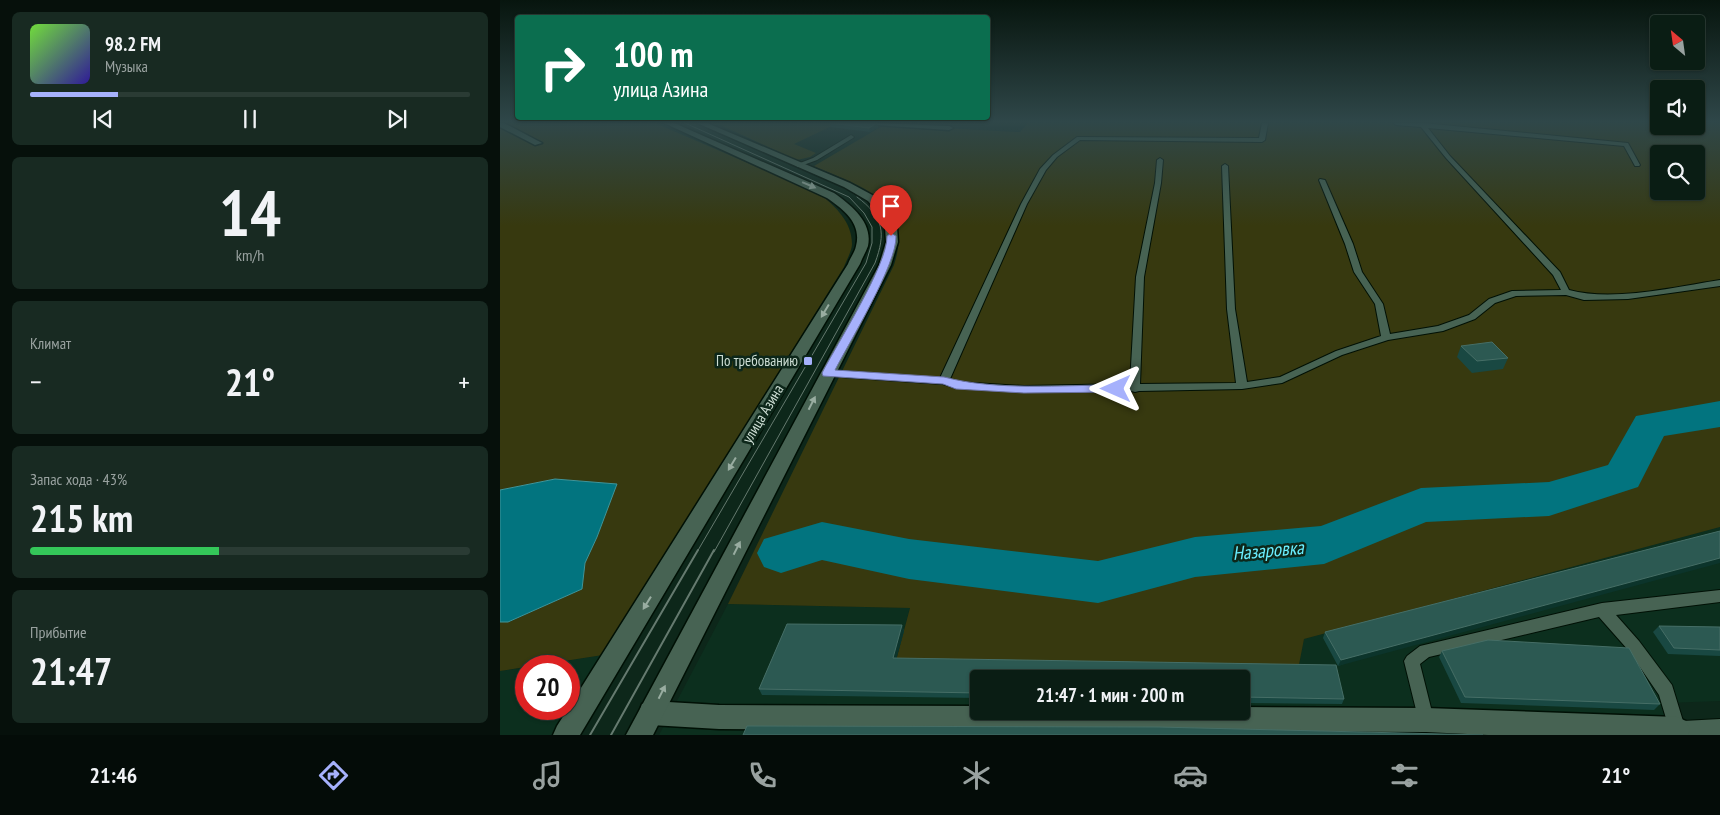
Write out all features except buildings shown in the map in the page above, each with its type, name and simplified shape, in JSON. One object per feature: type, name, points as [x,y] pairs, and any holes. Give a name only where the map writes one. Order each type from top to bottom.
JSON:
[{"type":"street","name":"улица Азина","points":[[566,735],[849,273],[862,245],[863,232],[846,205],[824,191],[747,157]]},
{"type":"street","points":[[639,735],[885,265],[892,242],[890,227],[883,212],[872,199],[847,185],[780,157]]},
{"type":"street","points":[[651,713],[729,717],[1426,720],[1679,732]]},
{"type":"lane","points":[[798,165],[818,157]]},
{"type":"lane","points":[[944,381],[1024,204],[1043,170],[1054,157]]},
{"type":"lane","points":[[1448,157],[1557,274],[1566,292]]},
{"type":"lane","points":[[1633,157],[1637,164]]},
{"type":"lane","points":[[1135,389],[1140,277],[1158,183],[1160,160]]},
{"type":"lane","points":[[1225,166],[1231,309],[1242,386]]},
{"type":"lane","points":[[1322,180],[1349,244],[1358,272],[1378,304],[1386,337]]},
{"type":"lane","points":[[827,373],[944,381],[956,385],[1024,389],[1135,389],[1242,386],[1282,380],[1339,353],[1386,337],[1440,329],[1472,317],[1492,301],[1515,293],[1566,292],[1584,297],[1628,296],[1720,283]]},
{"type":"lane","points":[[1426,720],[1412,661],[1425,650],[1602,610],[1720,596]]},
{"type":"lane","points":[[1602,610],[1634,646],[1666,691],[1679,732],[1720,727]]},
{"type":"shaded area","points":[[500,157],[735,157],[820,194],[832,204],[846,222],[851,236],[850,253],[844,267],[603,655],[580,659],[580,655],[515,655],[515,669],[500,671],[500,622],[509,622],[582,589],[585,563],[597,537],[616,484],[555,479],[500,490]]},
{"type":"shaded area","points":[[791,157],[809,157],[797,160]]},
{"type":"shaded area","points":[[829,157],[1650,157],[1650,200],[1705,200],[1705,157],[1720,157],[1720,527],[1304,639],[1298,670],[895,664],[910,608],[728,604],[894,265],[899,243],[897,225],[890,211],[880,199],[866,189],[814,166]]},
{"type":"shaded area","points":[[1720,527],[1720,701],[1666,703],[1686,735],[659,735],[728,604],[910,608],[895,663],[1298,670],[1304,639]]},
{"type":"shaded area","points":[[603,655],[580,692],[580,659]]},
{"type":"shaded area","points":[[515,669],[515,720],[562,720],[553,735],[500,735],[500,671]]},
{"type":"water","points":[[555,479],[617,484],[585,563],[582,589],[508,622],[500,622],[500,490]]},
{"type":"waterway","name":"Назаровка","points":[[781,553],[822,541],[909,559],[1098,582],[1195,557],[1324,545],[1421,505],[1549,499],[1623,476],[1650,425],[1720,414]]},
{"type":"tram line","points":[[697,552],[866,263],[872,243],[872,227],[864,213],[849,197],[761,157]]},
{"type":"tram line","points":[[714,552],[875,263],[881,243],[880,226],[873,212],[857,197]]},
{"type":"tram line","points":[[590,735],[698,550]]},
{"type":"tram line","points":[[611,735],[714,550]]},
{"type":"place","name":"По требованию","points":[[808,361]]},
{"type":"route","points":[[891,236],[892,242],[885,265],[827,373],[944,381],[956,385],[1024,389],[1116,389]]}]
